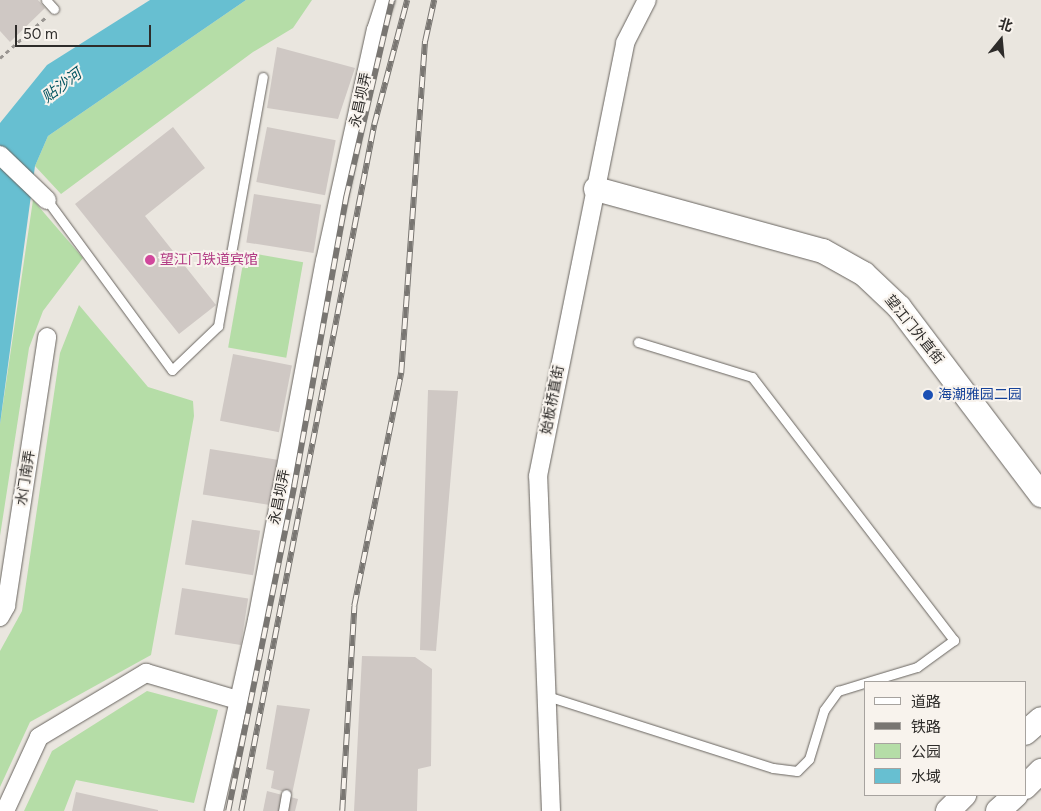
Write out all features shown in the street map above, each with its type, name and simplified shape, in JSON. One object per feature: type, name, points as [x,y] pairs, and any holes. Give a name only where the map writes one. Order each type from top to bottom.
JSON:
[{"type":"street","name":"永昌坝弄","points":[[214,811],[237,700],[257,620],[325,261],[376,30],[386,0]]},
{"type":"street","name":"始板桥直街","points":[[551,811],[538,476],[625,43],[647,0]]},
{"type":"street","points":[[0,155],[47,200]]},
{"type":"street","name":"望江门外直街","points":[[596,190],[823,251],[864,274],[899,307],[1041,496]]},
{"type":"street","name":"水门南弄","points":[[0,617],[8,596],[47,337]]},
{"type":"street","points":[[5,811],[38,737],[146,673],[237,700]]},
{"type":"street","points":[[1026,731],[1041,718]]},
{"type":"street","points":[[1026,786],[1041,772]]},
{"type":"street","points":[[948,811],[963,796]]},
{"type":"street","points":[[998,811],[1015,796]]},
{"type":"lane","points":[[46,0],[54,9]]},
{"type":"lane","points":[[47,200],[172,370],[218,326],[262,77]]},
{"type":"lane","points":[[638,342],[752,377],[954,640],[917,667],[872,681]]},
{"type":"lane","points":[[546,696],[773,768],[797,771],[809,759],[824,710],[838,691],[864,684]]},
{"type":"lane","points":[[283,811],[286,794]]},
{"type":"path","points":[[0,58],[54,9]]},
{"type":"green space","points":[[246,0],[312,0],[293,28],[253,52],[61,194],[35,166],[48,136]]},
{"type":"green space","points":[[33,200],[83,258],[43,311],[29,348],[0,536],[0,424]]},
{"type":"green space","points":[[245,252],[303,262],[286,358],[228,348]]},
{"type":"green space","points":[[79,305],[148,387],[193,401],[194,416],[151,655],[30,722],[0,787],[0,651],[22,611],[60,353]]},
{"type":"green space","points":[[147,691],[218,710],[194,803],[76,780],[64,811],[24,811],[52,751]]},
{"type":"water","name":"贴沙河","points":[[150,0],[246,0],[48,136],[35,166],[0,424],[0,123],[47,65]]},
{"type":"building","points":[[0,0],[38,0],[45,8],[10,42],[0,31]]},
{"type":"building","points":[[277,47],[355,68],[338,119],[267,108]]},
{"type":"building","name":"望江门铁道宾馆","points":[[173,127],[205,168],[145,216],[216,305],[179,334],[75,204]]},
{"type":"building","points":[[267,127],[336,140],[325,195],[256,182]]},
{"type":"building","points":[[254,194],[321,205],[313,253],[246,242]]},
{"type":"building","points":[[233,354],[292,365],[279,432],[220,421]]},
{"type":"building","points":[[428,390],[458,391],[436,651],[420,650]]},
{"type":"building","points":[[210,449],[277,460],[270,505],[203,494]]},
{"type":"building","points":[[192,520],[260,531],[253,575],[185,564]]},
{"type":"building","points":[[182,588],[248,598],[241,645],[175,634]]},
{"type":"building","points":[[362,656],[415,657],[432,669],[431,766],[418,769],[417,811],[354,811]]},
{"type":"building","points":[[277,705],[310,709],[292,794],[271,788],[274,771],[266,769]]},
{"type":"building","points":[[267,791],[298,799],[295,811],[263,811]]},
{"type":"building","points":[[76,792],[158,810],[158,811],[72,811]]},
{"type":"railway","points":[[228,811],[294,486],[346,197],[392,0]]},
{"type":"railway","points":[[241,811],[374,125],[407,0]]},
{"type":"railway","points":[[342,811],[354,606],[401,373],[425,41],[434,0]]},
{"type":"place","name":"望江门铁道宾馆","points":[[150,260]]},
{"type":"place","name":"海潮雅园二园","points":[[928,395]]}]
